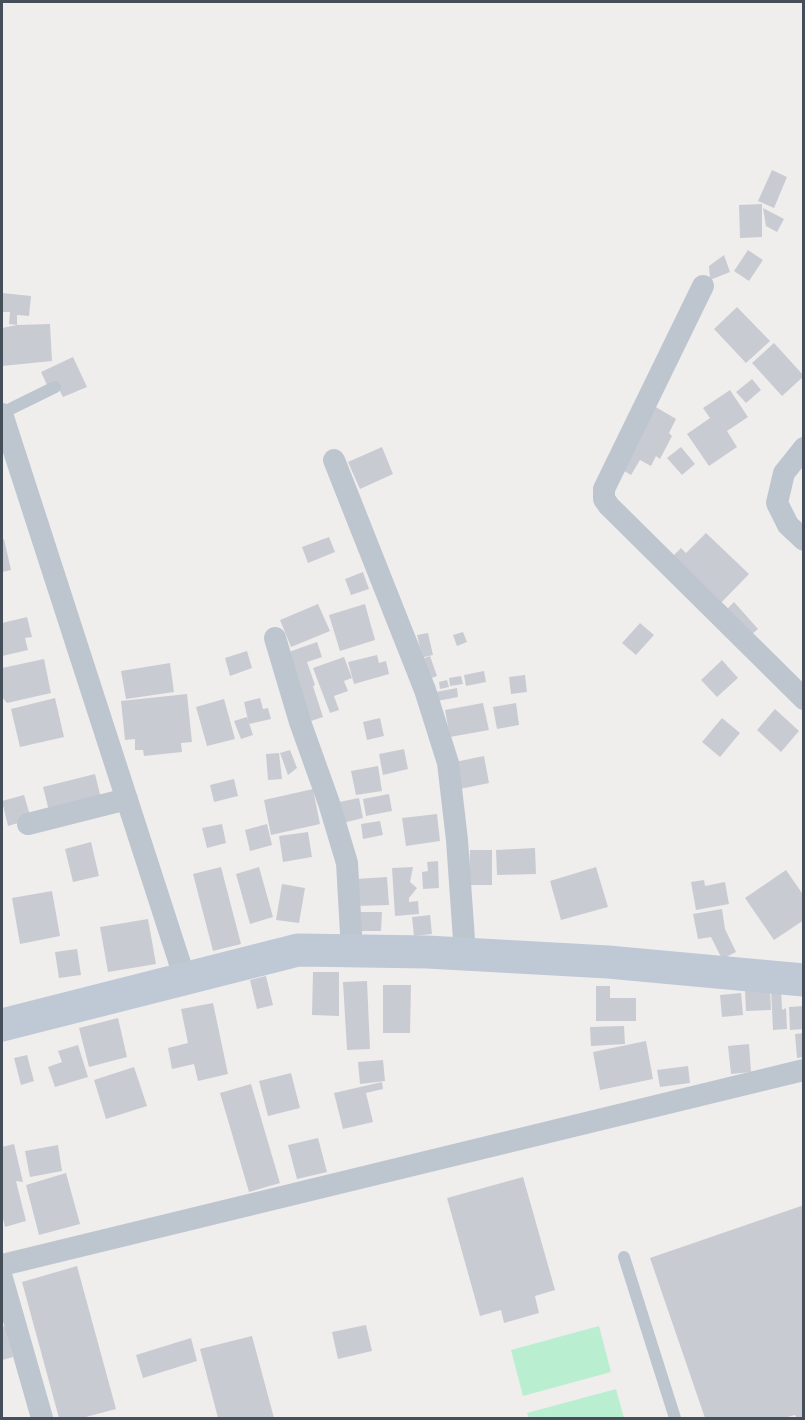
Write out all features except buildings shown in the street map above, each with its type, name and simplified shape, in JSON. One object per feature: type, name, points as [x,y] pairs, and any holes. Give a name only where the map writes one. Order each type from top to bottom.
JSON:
[{"type":"street","points":[[703,286],[604,489],[604,499],[804,699]]},
{"type":"street","points":[[2,413],[186,980]]},
{"type":"street","points":[[804,447],[784,473],[777,503],[788,525],[804,540]]},
{"type":"street","points":[[334,460],[425,690],[448,763],[457,840],[465,954]]},
{"type":"street","points":[[274,638],[347,863],[352,951]]},
{"type":"street","points":[[28,824],[127,799]]},
{"type":"street","points":[[2,1025],[298,950],[427,952],[608,962],[804,980]]},
{"type":"street","points":[[2,1265],[804,1070]]},
{"type":"street","points":[[2,1278],[42,1419]]},
{"type":"lane","points":[[2,413],[55,387]]},
{"type":"lane","points":[[624,1257],[675,1419]]},
{"type":"green space","points":[[599,1326],[611,1372],[523,1396],[511,1350]]},
{"type":"green space","points":[[616,1389],[624,1418],[529,1418],[527,1413]]}]
